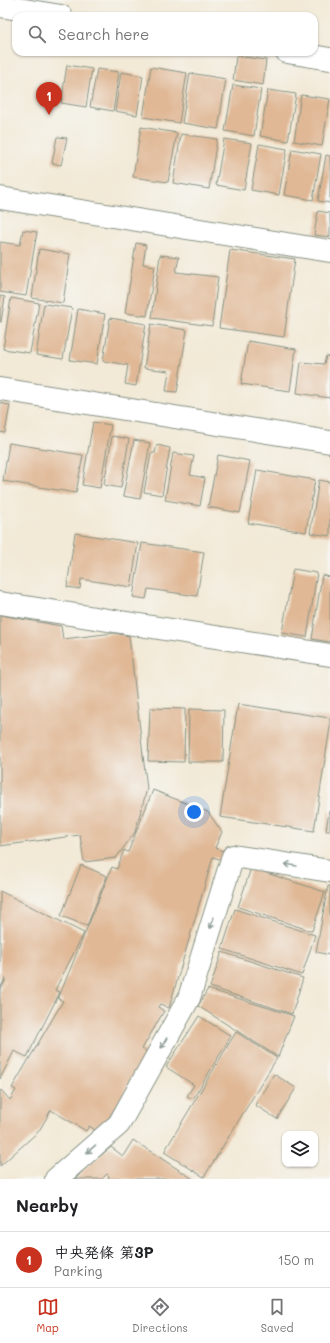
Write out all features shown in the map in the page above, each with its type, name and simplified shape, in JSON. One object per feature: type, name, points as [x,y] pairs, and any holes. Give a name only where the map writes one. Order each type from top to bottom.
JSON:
[{"type":"street","points":[[0,6],[37,12]]},
{"type":"street","points":[[312,56],[330,59]]},
{"type":"street","points":[[0,198],[330,251]]},
{"type":"street","points":[[0,389],[330,442]]},
{"type":"street","points":[[0,603],[330,655]]},
{"type":"street","points":[[56,1179],[119,1124],[189,998],[233,856],[330,871]]},
{"type":"building","points":[[236,56],[266,60],[263,85],[233,80]]},
{"type":"building","points":[[67,65],[92,69],[86,107],[61,103]]},
{"type":"building","points":[[151,67],[187,73],[179,123],[143,117]]},
{"type":"building","points":[[97,69],[119,72],[113,111],[90,107]]},
{"type":"building","points":[[121,72],[143,76],[137,115],[115,111]]},
{"type":"building","points":[[190,73],[226,79],[218,129],[182,123]]},
{"type":"building","points":[[233,85],[261,89],[254,136],[225,131]]},
{"type":"building","points":[[268,90],[296,94],[288,141],[260,136]]},
{"type":"building","points":[[301,95],[330,99],[322,146],[294,141]]},
{"type":"building","points":[[141,127],[177,133],[168,182],[133,177]]},
{"type":"building","points":[[181,134],[217,139],[209,189],[173,183]]},
{"type":"building","points":[[57,137],[67,138],[61,165],[52,163]]},
{"type":"building","points":[[224,139],[252,143],[244,190],[216,185]]},
{"type":"building","points":[[259,144],[287,149],[279,195],[251,190]]},
{"type":"building","points":[[292,149],[321,154],[313,200],[284,195]]},
{"type":"building","points":[[326,155],[330,156],[330,203],[318,201]]},
{"type":"building","points":[[318,211],[330,213],[330,237],[314,235]]},
{"type":"building","points":[[23,230],[37,232],[26,296],[0,292],[0,242],[20,245]]},
{"type":"building","points":[[136,243],[146,245],[143,264],[155,266],[147,316],[125,313]]},
{"type":"building","points":[[39,249],[70,254],[63,303],[32,298]]},
{"type":"building","points":[[230,250],[295,259],[284,337],[219,328]]},
{"type":"building","points":[[160,255],[179,257],[176,272],[218,277],[212,326],[152,318]]},
{"type":"building","points":[[0,296],[5,297],[1,322],[0,322]]},
{"type":"building","points":[[11,298],[39,303],[30,353],[3,349]]},
{"type":"building","points":[[44,304],[72,308],[63,359],[36,355]]},
{"type":"building","points":[[78,309],[105,314],[97,364],[70,360]]},
{"type":"building","points":[[110,318],[146,324],[136,386],[125,384],[128,365],[103,361]]},
{"type":"building","points":[[151,324],[187,330],[177,392],[166,391],[169,371],[144,368]]},
{"type":"building","points":[[248,341],[296,349],[290,391],[241,384]]},
{"type":"building","points":[[326,356],[330,357],[330,398],[297,393],[301,362],[324,364]]},
{"type":"building","points":[[0,403],[10,405],[5,433],[0,432]]},
{"type":"building","points":[[93,422],[111,425],[100,488],[82,485]]},
{"type":"building","points":[[112,436],[129,439],[121,488],[104,485]]},
{"type":"building","points":[[134,440],[150,443],[140,499],[123,496]]},
{"type":"building","points":[[9,443],[83,455],[76,493],[3,481]]},
{"type":"building","points":[[157,445],[170,448],[162,495],[144,492],[151,453],[155,453]]},
{"type":"building","points":[[173,453],[194,456],[190,475],[205,478],[200,506],[165,500]]},
{"type":"building","points":[[218,455],[250,461],[240,513],[208,507]]},
{"type":"building","points":[[257,470],[315,480],[306,532],[248,523]]},
{"type":"building","points":[[319,480],[330,482],[330,536],[310,533]]},
{"type":"building","points":[[75,533],[138,543],[131,587],[81,579],[80,589],[67,587]]},
{"type":"building","points":[[142,543],[204,552],[197,596],[148,589],[146,599],[133,597]]},
{"type":"building","points":[[293,569],[317,573],[307,637],[282,633]]},
{"type":"building","points":[[322,575],[330,577],[330,642],[312,639]]},
{"type":"building","points":[[0,615],[61,626],[63,639],[114,633],[129,636],[147,789],[135,832],[116,858],[84,862],[80,835],[0,846]]},
{"type":"building","points":[[238,704],[330,718],[330,727],[314,831],[220,817]]},
{"type":"building","points":[[150,708],[185,709],[184,762],[148,761]]},
{"type":"building","points":[[189,709],[224,710],[223,762],[188,762]]},
{"type":"building","points":[[153,790],[208,812],[222,832],[215,848],[225,852],[222,860],[213,857],[169,1008],[160,1004],[158,1007],[164,1011],[142,1049],[148,1052],[110,1116],[97,1131],[89,1126],[86,1131],[51,1110],[39,1131],[0,1166],[0,1091],[1,1090],[10,1100],[16,1090],[12,1088],[63,1001],[58,999],[112,867],[117,869],[124,850],[128,852]]},
{"type":"building","points":[[329,811],[330,831],[326,831]]},
{"type":"building","points":[[81,865],[107,876],[87,926],[61,916]]},
{"type":"building","points":[[251,868],[325,892],[312,931],[238,907]]},
{"type":"building","points":[[328,886],[330,886],[330,955],[316,952]]},
{"type":"building","points":[[0,891],[84,933],[55,990],[60,992],[27,1057],[14,1051],[0,1079],[0,991],[6,979],[0,989]]},
{"type":"building","points":[[235,909],[315,935],[302,975],[222,949]]},
{"type":"building","points":[[222,952],[303,978],[292,1014],[210,987]]},
{"type":"building","points":[[208,989],[294,1016],[278,1057],[198,1006]]},
{"type":"building","points":[[199,1016],[231,1036],[193,1099],[187,1096],[194,1085],[166,1067]]},
{"type":"building","points":[[236,1032],[277,1058],[204,1177],[164,1152]]},
{"type":"building","points":[[274,1074],[296,1088],[277,1119],[255,1105]]},
{"type":"building","points":[[133,1140],[193,1179],[108,1179],[109,1176],[107,1174],[102,1179],[75,1179],[111,1147],[123,1156]]},
{"type":"place","name":"中央発條 第3P","points":[[49,115]]}]
